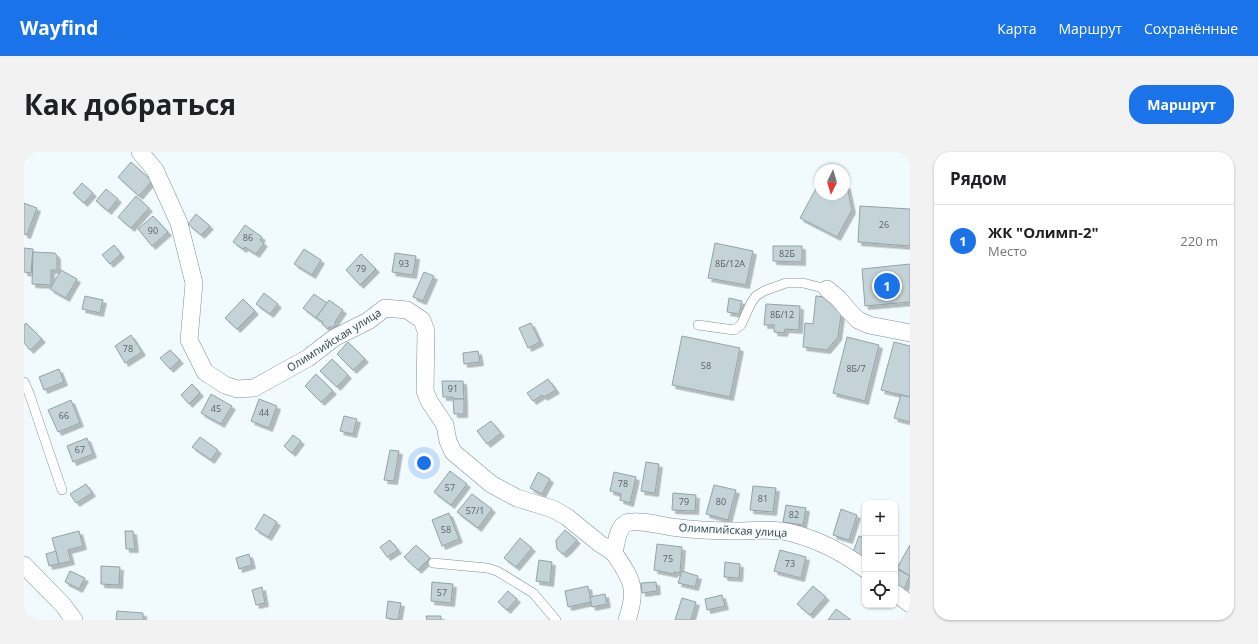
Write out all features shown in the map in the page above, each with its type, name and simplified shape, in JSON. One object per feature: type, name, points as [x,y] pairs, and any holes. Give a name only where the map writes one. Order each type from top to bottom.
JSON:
[{"type":"street","name":"Олимпийская улица","points":[[140,152],[155,170],[179,223],[194,283],[189,340],[205,372],[225,385],[237,389],[254,388],[308,358],[334,338],[368,321],[385,308],[407,310],[422,320],[426,331],[425,391],[429,401],[445,425],[448,441],[453,452],[491,484],[517,498],[553,509],[567,516],[599,543],[614,553],[633,584],[633,604],[627,620]]},
{"type":"street","points":[[827,289],[839,298],[858,320],[869,325],[910,333]]},
{"type":"street","name":"Олимпийская улица","points":[[614,553],[620,530],[625,524],[632,521],[680,528],[737,531],[771,530],[791,532],[811,538],[854,561],[862,568]]},
{"type":"street","points":[[24,565],[63,605],[74,620]]},
{"type":"street","points":[[898,595],[910,604]]},
{"type":"lane","points":[[698,325],[734,330],[741,325],[751,303],[756,296],[786,283],[803,283],[827,289]]},
{"type":"lane","points":[[24,382],[62,490]]},
{"type":"lane","points":[[433,562],[487,568],[497,571],[533,593],[556,620]]},
{"type":"building","points":[[131,162],[152,181],[139,196],[118,177]]},
{"type":"building","points":[[82,183],[93,193],[84,203],[73,193]]},
{"type":"building","points":[[106,189],[118,199],[108,211],[96,201]]},
{"type":"building","points":[[814,192],[814,200],[850,200],[852,210],[837,237],[800,218]]},
{"type":"building","points":[[136,196],[149,208],[131,228],[118,217]]},
{"type":"building","points":[[24,203],[37,208],[27,235],[24,234]]},
{"type":"building","points":[[860,206],[910,209],[910,246],[858,242]]},
{"type":"building","points":[[196,214],[210,226],[201,235],[188,224]]},
{"type":"building","points":[[153,216],[168,232],[152,246],[138,229]]},
{"type":"building","points":[[245,225],[262,237],[260,240],[264,243],[256,254],[245,247],[243,249],[233,242]]},
{"type":"building","points":[[715,243],[753,251],[746,285],[708,278]]},
{"type":"building","points":[[114,245],[121,254],[110,264],[102,255]]},
{"type":"building","points":[[773,246],[802,246],[802,262],[773,261]]},
{"type":"building","points":[[24,248],[33,249],[31,273],[24,272]]},
{"type":"building","points":[[304,249],[321,260],[312,275],[294,264]]},
{"type":"building","points":[[33,252],[55,253],[57,256],[57,270],[51,270],[51,285],[32,284]]},
{"type":"building","points":[[395,253],[416,256],[413,275],[392,272]]},
{"type":"building","points":[[361,254],[376,269],[360,285],[346,270]]},
{"type":"building","points":[[910,264],[910,302],[865,306],[862,269]]},
{"type":"building","points":[[61,270],[77,279],[66,298],[50,289]]},
{"type":"building","points":[[424,272],[434,276],[423,301],[413,297]]},
{"type":"building","points":[[264,293],[278,304],[270,314],[256,304]]},
{"type":"building","points":[[314,294],[327,303],[316,318],[303,308]]},
{"type":"building","points":[[85,296],[103,300],[100,313],[82,309]]},
{"type":"building","points":[[816,296],[834,298],[841,315],[838,337],[827,350],[803,347],[805,323],[813,324]]},
{"type":"building","points":[[729,298],[742,301],[739,314],[727,312]]},
{"type":"building","points":[[243,299],[255,311],[237,329],[225,318]]},
{"type":"building","points":[[329,300],[343,310],[333,327],[329,327],[328,329],[322,324],[323,322],[316,318]]},
{"type":"building","points":[[766,304],[800,306],[799,330],[785,329],[784,333],[774,332],[774,325],[764,325]]},
{"type":"building","points":[[26,323],[42,339],[30,350],[24,343],[24,325]]},
{"type":"building","points":[[531,323],[540,342],[528,348],[519,328]]},
{"type":"building","points":[[131,335],[142,352],[125,363],[115,346]]},
{"type":"building","points":[[682,336],[740,348],[730,397],[672,385]]},
{"type":"building","points":[[847,337],[879,345],[865,401],[833,393]]},
{"type":"building","points":[[348,342],[365,359],[353,370],[337,354]]},
{"type":"building","points":[[894,342],[910,346],[910,397],[881,390]]},
{"type":"building","points":[[170,350],[180,360],[170,369],[160,358]]},
{"type":"building","points":[[478,351],[480,362],[464,364],[463,353]]},
{"type":"building","points":[[332,359],[348,375],[337,387],[320,371]]},
{"type":"building","points":[[59,369],[64,382],[44,390],[39,377]]},
{"type":"building","points":[[316,374],[333,391],[321,402],[305,386]]},
{"type":"building","points":[[548,379],[556,390],[544,397],[542,395],[533,401],[527,393]]},
{"type":"building","points":[[442,381],[463,381],[464,399],[443,397]]},
{"type":"building","points":[[192,384],[200,393],[189,404],[181,395]]},
{"type":"building","points":[[211,394],[232,406],[221,424],[201,413]]},
{"type":"building","points":[[901,395],[910,397],[910,422],[894,418]]},
{"type":"building","points":[[259,399],[277,406],[269,428],[251,421]]},
{"type":"building","points":[[453,399],[464,399],[464,414],[454,414]]},
{"type":"building","points":[[71,400],[80,423],[58,432],[48,410]]},
{"type":"building","points":[[344,416],[357,419],[353,434],[340,431]]},
{"type":"building","points":[[491,421],[501,433],[487,444],[477,431]]},
{"type":"building","points":[[293,435],[301,441],[292,453],[284,446]]},
{"type":"building","points":[[200,437],[218,450],[211,460],[192,447]]},
{"type":"building","points":[[87,438],[93,454],[73,462],[67,446]]},
{"type":"building","points":[[390,450],[399,451],[394,481],[384,480]]},
{"type":"building","points":[[646,462],[659,464],[655,493],[641,491]]},
{"type":"building","points":[[450,471],[467,484],[451,505],[434,492]]},
{"type":"building","points":[[538,472],[550,479],[542,494],[530,488]]},
{"type":"building","points":[[614,472],[636,477],[630,503],[620,500],[621,494],[610,491]]},
{"type":"building","points":[[86,484],[92,493],[76,503],[70,494]]},
{"type":"building","points":[[714,485],[736,490],[728,520],[706,514]]},
{"type":"building","points":[[753,486],[776,488],[773,512],[750,510]]},
{"type":"building","points":[[673,493],[696,495],[695,511],[672,510]]},
{"type":"building","points":[[472,494],[492,509],[478,528],[457,512]]},
{"type":"building","points":[[786,505],[806,508],[803,525],[783,522]]},
{"type":"building","points":[[841,509],[857,515],[849,540],[833,535]]},
{"type":"building","points":[[449,513],[459,539],[442,546],[432,520]]},
{"type":"building","points":[[264,514],[277,522],[268,537],[255,529]]},
{"type":"building","points":[[565,530],[577,540],[563,554],[557,549],[556,540]]},
{"type":"building","points":[[79,531],[83,546],[68,550],[71,561],[59,564],[52,538]]},
{"type":"building","points":[[125,531],[133,531],[135,549],[126,549]]},
{"type":"building","points":[[859,536],[862,537],[862,559],[852,555]]},
{"type":"building","points":[[520,538],[532,548],[516,567],[504,558]]},
{"type":"building","points":[[390,540],[398,550],[387,557],[380,547]]},
{"type":"building","points":[[657,544],[682,547],[680,573],[674,572],[674,574],[654,570]]},
{"type":"building","points":[[416,545],[430,558],[418,570],[404,557]]},
{"type":"building","points":[[910,545],[910,576],[898,569]]},
{"type":"building","points":[[780,550],[806,557],[801,578],[774,571]]},
{"type":"building","points":[[56,551],[59,564],[49,566],[46,554]]},
{"type":"building","points":[[249,554],[252,565],[239,569],[236,558]]},
{"type":"building","points":[[539,560],[552,562],[550,583],[536,581]]},
{"type":"building","points":[[725,562],[740,564],[739,578],[724,577]]},
{"type":"building","points":[[101,566],[120,567],[119,585],[101,584]]},
{"type":"building","points":[[898,570],[910,576],[904,589],[898,586]]},
{"type":"building","points":[[70,571],[85,578],[79,589],[65,582]]},
{"type":"building","points":[[682,571],[698,576],[695,587],[678,583]]},
{"type":"building","points":[[432,582],[453,584],[451,603],[431,601]]},
{"type":"building","points":[[656,582],[657,591],[642,593],[641,583]]},
{"type":"building","points":[[588,586],[591,602],[568,607],[565,591]]},
{"type":"building","points":[[813,586],[826,597],[810,615],[797,604]]},
{"type":"building","points":[[262,587],[265,603],[256,605],[252,590]]},
{"type":"building","points":[[508,591],[517,599],[507,610],[498,602]]},
{"type":"building","points":[[605,594],[607,604],[592,607],[590,597]]},
{"type":"building","points":[[722,595],[725,606],[707,610],[705,599]]},
{"type":"building","points":[[682,598],[696,602],[691,620],[675,620]]},
{"type":"building","points":[[388,601],[401,603],[398,620],[386,618]]},
{"type":"building","points":[[836,609],[851,620],[828,620]]},
{"type":"building","points":[[117,611],[143,613],[143,620],[116,620]]},
{"type":"building","points":[[426,616],[441,616],[441,620],[427,620]]},
{"type":"place","name":"ЖК \"Олимп-2\"","points":[[887,286]]}]
